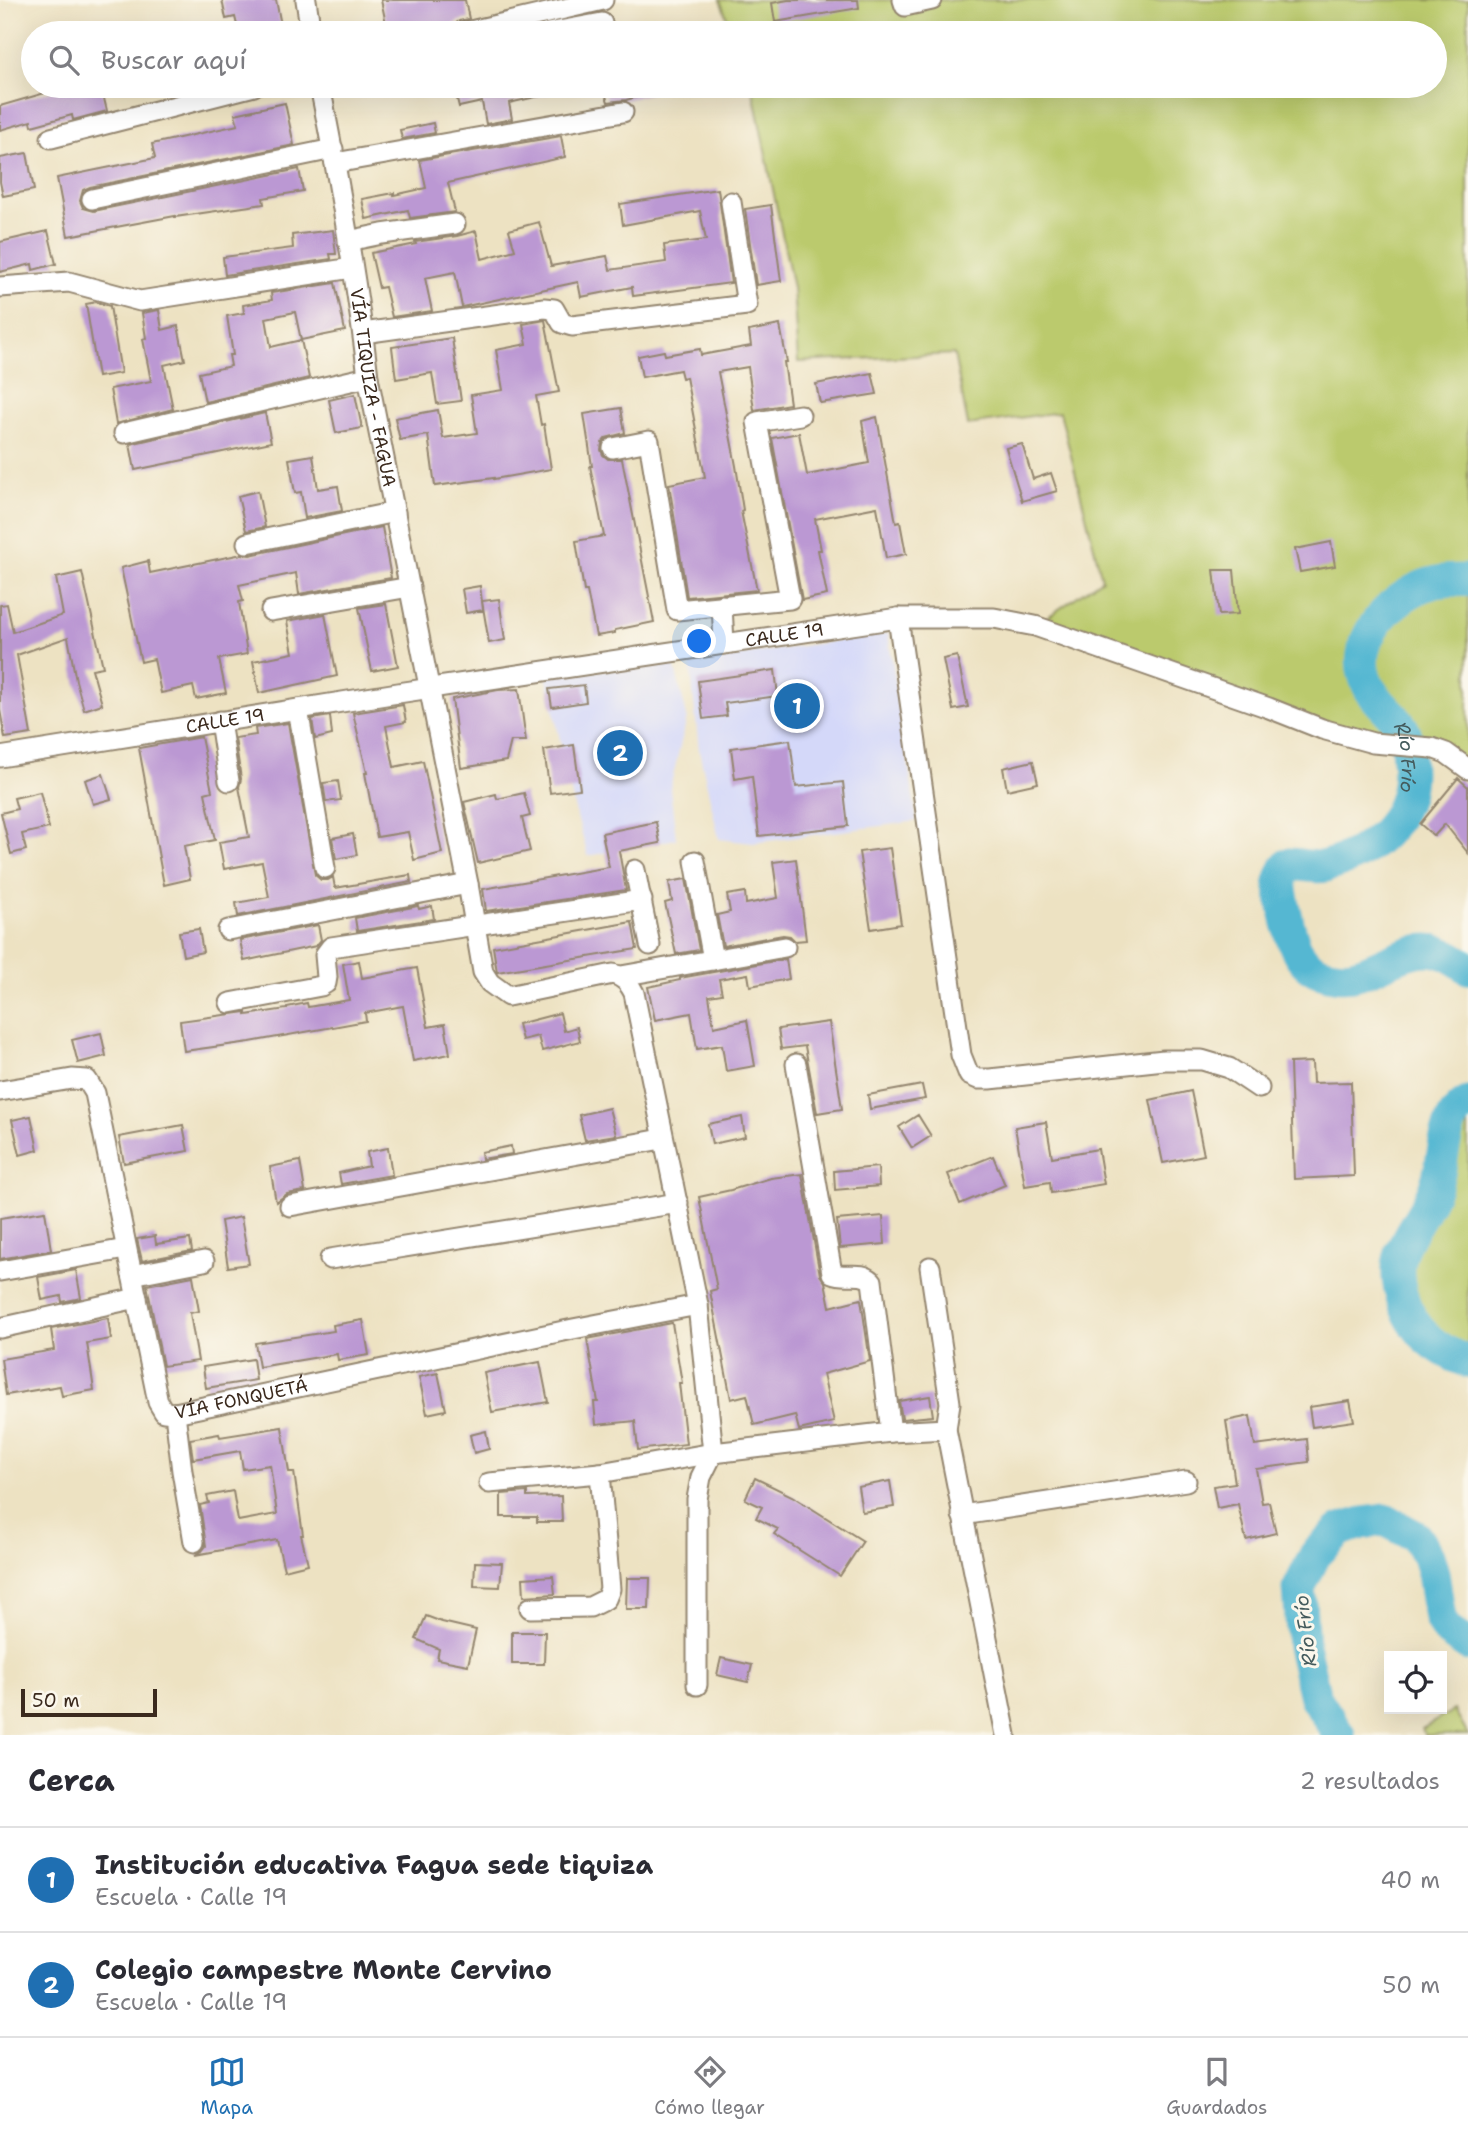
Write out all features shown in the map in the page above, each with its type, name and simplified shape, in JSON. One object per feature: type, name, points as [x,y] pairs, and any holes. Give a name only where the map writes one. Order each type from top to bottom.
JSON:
[{"type":"street","points":[[306,0],[310,21]]},
{"type":"street","points":[[513,21],[603,0]]},
{"type":"street","points":[[903,0],[905,6],[932,0]]},
{"type":"street","points":[[51,138],[207,98]]},
{"type":"street","name":"VÍA TIQUIZA - FAGUA","points":[[322,98],[363,332],[368,377],[483,972],[490,983],[508,996],[604,974],[621,976]]},
{"type":"street","points":[[92,199],[334,156],[623,112]]},
{"type":"street","points":[[363,332],[544,308],[554,309],[562,323],[572,326],[747,305],[731,202]]},
{"type":"street","points":[[348,241],[455,224]]},
{"type":"street","points":[[0,287],[69,282],[140,301],[352,268]]},
{"type":"street","points":[[124,433],[368,377]]},
{"type":"street","points":[[613,448],[649,441],[677,610],[790,599],[757,422],[800,415]]},
{"type":"street","points":[[247,543],[395,512]]},
{"type":"street","points":[[271,611],[410,587]]},
{"type":"street","points":[[722,605],[724,643]]},
{"type":"street","points":[[898,618],[961,1055],[969,1076],[990,1079],[1164,1060],[1202,1060],[1229,1068],[1259,1088]]},
{"type":"street","name":"CALLE 19","points":[[0,757],[430,688],[898,618],[993,618],[1035,626],[1322,729],[1374,743],[1432,748],[1446,753],[1468,769]]},
{"type":"street","points":[[298,709],[325,868]]},
{"type":"street","points":[[220,722],[229,781]]},
{"type":"street","points":[[695,861],[713,960]]},
{"type":"street","points":[[635,870],[650,945]]},
{"type":"street","points":[[228,930],[468,884]]},
{"type":"street","points":[[230,1003],[326,983],[325,955],[331,947],[642,900]]},
{"type":"street","points":[[621,976],[785,947]]},
{"type":"street","points":[[621,976],[630,984],[634,993],[698,1305],[713,1453],[701,1477],[697,1499],[697,1685]]},
{"type":"street","points":[[796,1064],[832,1273],[840,1276],[860,1274],[872,1280],[891,1432]]},
{"type":"street","name":"VÍA FONQUETÁ","points":[[0,1091],[72,1079],[87,1080],[95,1093],[158,1402],[164,1412],[175,1413],[698,1305]]},
{"type":"street","points":[[290,1206],[663,1139]]},
{"type":"street","points":[[330,1259],[678,1203]]},
{"type":"street","points":[[0,1271],[126,1249]]},
{"type":"street","points":[[132,1275],[204,1261]]},
{"type":"street","points":[[930,1267],[950,1403],[946,1429],[1006,1735]]},
{"type":"street","points":[[0,1328],[137,1298]]},
{"type":"street","points":[[175,1413],[194,1542]]},
{"type":"street","points":[[489,1483],[600,1473],[713,1453],[891,1432],[946,1429]]},
{"type":"street","points":[[530,1608],[590,1606],[606,1599],[610,1589],[600,1473]]},
{"type":"street","points":[[962,1515],[1186,1481]]},
{"type":"shaded area","points":[[888,633],[917,821],[753,843],[719,839],[699,750],[690,663]]},
{"type":"shaded area","points":[[674,664],[687,717],[670,788],[676,839],[588,856],[575,810],[546,675]]},
{"type":"green space","points":[[720,0],[1468,0],[1468,769],[1446,753],[1373,743],[1035,626],[1102,579],[1060,412],[968,425],[954,354],[798,362],[793,288],[754,98],[1447,98],[1447,21],[728,21]]},
{"type":"green space","points":[[1468,1103],[1468,1362],[1436,1346],[1419,1329],[1401,1294],[1398,1269],[1404,1245],[1436,1184],[1453,1118],[1459,1109]]},
{"type":"green space","points":[[1454,1710],[1468,1735],[1425,1735],[1422,1729]]},
{"type":"building","points":[[222,0],[276,0],[280,21],[236,21],[235,17],[226,19]]},
{"type":"building","points":[[381,0],[465,0],[469,19],[459,21],[385,21]]},
{"type":"building","points":[[788,0],[858,0],[859,8],[775,21],[772,3]]},
{"type":"building","points":[[28,98],[104,98],[107,111],[73,120],[72,115],[32,126],[31,121],[0,130],[0,106]]},
{"type":"building","points":[[457,98],[531,98],[509,103],[512,119],[486,124],[482,102],[459,107]]},
{"type":"building","points":[[607,98],[633,98],[626,100],[608,102]]},
{"type":"building","points":[[285,103],[294,145],[90,187],[83,190],[80,201],[83,208],[94,211],[299,169],[303,191],[263,198],[264,204],[175,216],[68,236],[57,178],[155,158],[152,144],[238,125],[235,114]]},
{"type":"building","points":[[433,123],[435,133],[402,139],[400,130]]},
{"type":"building","points":[[561,136],[565,157],[448,183],[455,212],[410,218],[408,210],[366,219],[362,199],[426,188],[420,160]]},
{"type":"building","points":[[27,153],[34,190],[3,196],[0,158]]},
{"type":"building","points":[[718,189],[731,283],[633,296],[632,287],[581,297],[578,282],[462,307],[455,272],[425,278],[432,311],[392,317],[385,287],[379,288],[371,253],[476,231],[482,259],[515,250],[509,230],[539,222],[551,266],[607,256],[610,270],[666,262],[664,245],[706,240],[700,211],[623,225],[620,204]]},
{"type":"building","points":[[771,205],[781,281],[756,285],[745,209]]},
{"type":"building","points":[[333,230],[336,254],[330,254],[331,259],[225,275],[223,257],[293,248],[292,235]]},
{"type":"building","points":[[48,231],[56,264],[33,270],[32,264],[0,272],[0,242]]},
{"type":"building","points":[[335,283],[345,331],[301,340],[309,378],[205,402],[199,373],[231,366],[229,355],[233,355],[227,316],[244,313],[243,305],[272,300],[271,293]],"holes":[[[295,312],[301,340],[271,347],[266,318]]]},
{"type":"building","points":[[96,302],[110,306],[121,373],[98,377],[86,304]]},
{"type":"building","points":[[159,310],[162,330],[178,326],[185,360],[164,365],[173,409],[116,424],[110,389],[151,381],[143,339],[146,338],[142,313]]},
{"type":"building","points":[[545,320],[559,392],[536,396],[541,425],[544,424],[551,469],[435,486],[428,435],[400,440],[395,418],[438,410],[443,438],[477,433],[471,395],[503,390],[496,350],[527,344],[523,324]]},
{"type":"building","points":[[780,325],[787,362],[784,362],[790,404],[754,410],[748,367],[718,372],[757,590],[687,597],[669,484],[705,477],[686,377],[682,378],[680,370],[642,377],[638,356],[700,349],[701,355],[751,346],[749,331]]},
{"type":"building","points":[[452,338],[461,401],[437,404],[432,373],[396,379],[392,347]]},
{"type":"building","points":[[872,373],[877,394],[820,403],[816,384]]},
{"type":"building","points":[[355,394],[362,428],[336,433],[329,400]]},
{"type":"building","points":[[621,408],[625,433],[606,438],[601,450],[608,459],[622,459],[654,622],[596,636],[587,591],[584,591],[576,541],[604,536],[590,466],[584,414]]},
{"type":"building","points":[[265,413],[271,442],[135,470],[130,444]]},
{"type":"building","points":[[877,417],[896,523],[900,522],[906,554],[886,558],[877,507],[815,519],[827,595],[802,600],[772,438],[799,433],[807,475],[869,463],[862,421]]},
{"type":"building","points":[[1022,444],[1033,479],[1051,473],[1057,491],[1022,501],[1006,448]]},
{"type":"building","points":[[313,455],[318,489],[338,486],[342,511],[305,518],[301,492],[295,493],[289,459]]},
{"type":"building","points":[[258,491],[265,527],[246,531],[238,496]]},
{"type":"building","points":[[382,527],[391,578],[299,594],[296,573],[239,585],[243,601],[239,602],[247,654],[219,659],[226,693],[196,699],[193,686],[161,693],[154,659],[141,662],[121,568],[148,561],[150,573]]},
{"type":"building","points":[[1331,542],[1335,566],[1300,572],[1295,549]]},
{"type":"building","points":[[1214,570],[1234,570],[1238,614],[1219,615]]},
{"type":"building","points":[[82,572],[103,667],[92,669],[102,704],[84,710],[68,637],[17,655],[31,734],[5,738],[0,710],[0,605],[7,604],[13,632],[63,615],[56,578]]},
{"type":"building","points":[[480,586],[483,610],[466,613],[462,589]]},
{"type":"building","points":[[499,599],[505,640],[489,643],[482,601]]},
{"type":"building","points":[[386,604],[398,666],[372,671],[359,608]]},
{"type":"building","points":[[325,614],[337,676],[259,693],[253,661],[293,653],[287,621]]},
{"type":"building","points":[[957,656],[968,707],[953,710],[943,659]]},
{"type":"building","points":[[775,670],[778,696],[725,703],[727,716],[703,719],[698,681]]},
{"type":"building","points":[[584,685],[586,702],[552,707],[549,689]]},
{"type":"building","points":[[519,689],[526,741],[511,741],[506,761],[461,768],[452,699],[498,690]]},
{"type":"building","points":[[403,705],[406,722],[386,726],[394,767],[423,761],[442,853],[414,860],[408,832],[377,837],[367,773],[353,713]]},
{"type":"building","points":[[330,716],[332,735],[315,739],[312,719]]},
{"type":"building","points":[[288,723],[315,875],[321,880],[333,877],[335,888],[410,875],[411,882],[238,916],[236,903],[269,897],[262,862],[224,869],[219,842],[249,837],[239,787],[241,779],[235,738],[256,735],[255,728]]},
{"type":"building","points":[[201,737],[212,791],[205,793],[215,840],[184,846],[190,879],[164,885],[139,748]]},
{"type":"building","points":[[790,740],[796,787],[843,782],[848,826],[759,836],[752,776],[735,779],[731,748]]},
{"type":"building","points":[[574,745],[580,789],[550,793],[544,750]]},
{"type":"building","points":[[1033,761],[1038,783],[1007,790],[1003,768]]},
{"type":"building","points":[[103,774],[111,799],[93,804],[85,780]]},
{"type":"building","points":[[1458,778],[1468,787],[1468,853],[1445,824],[1434,836],[1420,824]]},
{"type":"building","points":[[338,781],[341,800],[326,802],[323,783]]},
{"type":"building","points":[[40,792],[49,828],[22,834],[26,850],[11,854],[1,813],[17,809],[14,798]]},
{"type":"building","points":[[524,793],[530,816],[522,818],[530,851],[478,863],[464,802],[496,794],[497,799]]},
{"type":"building","points":[[656,822],[660,843],[619,851],[626,890],[486,911],[483,889],[609,867],[602,833]]},
{"type":"building","points":[[353,834],[357,855],[336,859],[332,838]]},
{"type":"building","points":[[890,848],[901,924],[871,929],[859,852]]},
{"type":"building","points":[[796,859],[806,940],[795,941],[790,936],[783,935],[723,946],[717,915],[730,912],[727,895],[745,892],[746,904],[778,898],[773,862]]},
{"type":"building","points":[[686,879],[699,950],[676,954],[665,903],[672,901],[669,882]]},
{"type":"building","points":[[418,906],[419,909],[432,906],[434,919],[357,931],[355,918]]},
{"type":"building","points":[[632,922],[637,949],[497,972],[493,947]]},
{"type":"building","points":[[318,925],[321,940],[316,946],[244,961],[240,940]]},
{"type":"building","points":[[199,929],[203,952],[183,956],[179,932]]},
{"type":"building","points":[[786,959],[789,979],[750,986],[748,974],[719,979],[722,994],[709,996],[714,1027],[747,1020],[755,1066],[726,1071],[722,1045],[697,1049],[691,1013],[655,1020],[648,987],[680,978]]},
{"type":"building","points":[[359,961],[362,978],[417,968],[428,1027],[445,1024],[450,1054],[413,1061],[403,1006],[365,1013],[366,1021],[184,1051],[180,1021],[246,1012],[246,1015],[307,1003],[308,1007],[349,1000],[343,964]]},
{"type":"building","points":[[560,1013],[564,1031],[577,1027],[580,1041],[542,1051],[538,1036],[522,1040],[518,1024]]},
{"type":"building","points":[[829,1022],[842,1109],[817,1113],[805,1046],[781,1049],[778,1029]]},
{"type":"building","points":[[101,1033],[106,1056],[78,1063],[72,1040]]},
{"type":"building","points":[[1312,1062],[1313,1083],[1351,1082],[1354,1176],[1294,1179],[1290,1063]]},
{"type":"building","points":[[922,1085],[925,1099],[870,1109],[868,1095]]},
{"type":"building","points":[[1191,1091],[1204,1155],[1163,1163],[1150,1100]]},
{"type":"building","points":[[609,1108],[616,1135],[585,1140],[579,1115]]},
{"type":"building","points":[[918,1115],[931,1136],[912,1148],[899,1127]]},
{"type":"building","points":[[31,1116],[38,1150],[20,1155],[12,1120]]},
{"type":"building","points":[[742,1117],[745,1137],[712,1144],[708,1124]]},
{"type":"building","points":[[1046,1122],[1052,1157],[1098,1149],[1104,1184],[1051,1193],[1050,1182],[1025,1186],[1015,1127]]},
{"type":"building","points":[[183,1125],[188,1151],[124,1163],[119,1137]]},
{"type":"building","points":[[511,1146],[512,1154],[482,1159],[481,1152]]},
{"type":"building","points":[[388,1148],[392,1175],[341,1184],[339,1173],[369,1166],[367,1152]]},
{"type":"building","points":[[993,1156],[1005,1185],[960,1204],[948,1174]]},
{"type":"building","points":[[300,1161],[305,1191],[287,1194],[276,1202],[270,1167]]},
{"type":"building","points":[[878,1167],[879,1186],[835,1190],[834,1171]]},
{"type":"building","points":[[802,1174],[820,1275],[825,1282],[830,1307],[861,1299],[870,1361],[823,1374],[834,1422],[799,1430],[795,1415],[754,1425],[747,1395],[731,1399],[710,1291],[717,1289],[699,1197],[771,1178]]},
{"type":"building","points":[[45,1211],[51,1250],[0,1259],[0,1218]]},
{"type":"building","points":[[883,1216],[885,1244],[840,1248],[837,1220]]},
{"type":"building","points":[[241,1217],[249,1264],[228,1267],[221,1221]]},
{"type":"building","points":[[155,1236],[156,1244],[190,1239],[192,1251],[142,1261],[137,1239]]},
{"type":"building","points":[[76,1270],[81,1298],[62,1302],[61,1296],[42,1300],[38,1277]]},
{"type":"building","points":[[193,1276],[199,1311],[190,1313],[198,1361],[163,1366],[147,1285]]},
{"type":"building","points":[[108,1318],[111,1339],[87,1343],[94,1390],[62,1396],[60,1386],[6,1395],[1,1359],[54,1350],[51,1329]]},
{"type":"building","points":[[363,1320],[369,1355],[338,1360],[337,1354],[259,1367],[255,1343],[334,1331],[333,1325]]},
{"type":"building","points":[[672,1323],[682,1383],[679,1383],[686,1444],[638,1450],[635,1421],[596,1425],[594,1402],[598,1402],[587,1339]]},
{"type":"building","points":[[253,1359],[256,1380],[206,1388],[203,1367]]},
{"type":"building","points":[[540,1362],[548,1402],[492,1412],[484,1373]]},
{"type":"building","points":[[438,1373],[446,1410],[427,1414],[419,1377]]},
{"type":"building","points":[[930,1396],[933,1416],[902,1419],[899,1401]]},
{"type":"building","points":[[1350,1401],[1354,1421],[1312,1427],[1309,1407]]},
{"type":"building","points":[[1250,1416],[1255,1446],[1307,1439],[1309,1462],[1256,1469],[1262,1503],[1269,1502],[1276,1533],[1246,1540],[1238,1504],[1217,1508],[1213,1486],[1235,1483],[1226,1421]]},
{"type":"building","points":[[282,1427],[289,1472],[294,1472],[301,1535],[308,1564],[284,1570],[277,1540],[195,1555],[206,1546],[200,1505],[209,1503],[207,1496],[233,1491],[238,1521],[277,1514],[270,1465],[243,1469],[240,1451],[193,1459],[190,1439]]},
{"type":"building","points":[[486,1431],[489,1449],[474,1453],[470,1435]]},
{"type":"building","points":[[755,1478],[792,1496],[863,1541],[840,1576],[774,1534],[778,1529],[756,1518],[762,1507],[745,1499]]},
{"type":"building","points":[[890,1481],[894,1507],[862,1512],[858,1487]]},
{"type":"building","points":[[527,1492],[527,1497],[561,1496],[562,1522],[537,1522],[537,1517],[501,1517],[501,1494]]},
{"type":"building","points":[[475,1562],[502,1563],[500,1587],[474,1586]]},
{"type":"building","points":[[553,1576],[555,1594],[524,1596],[523,1578]]},
{"type":"building","points":[[627,1578],[650,1578],[649,1609],[626,1609]]},
{"type":"building","points":[[426,1616],[476,1630],[468,1665],[437,1659],[439,1649],[416,1639]]},
{"type":"building","points":[[512,1632],[545,1632],[544,1664],[512,1664]]},
{"type":"building","points":[[721,1658],[752,1665],[748,1682],[717,1675]]},
{"type":"waterway","name":"Río Frío","points":[[1468,580],[1436,582],[1412,592],[1386,612],[1367,639],[1363,669],[1368,685],[1401,725],[1406,737],[1409,778],[1399,813],[1377,840],[1345,859],[1321,867],[1289,864],[1282,874],[1281,885],[1289,929],[1296,948],[1307,964],[1315,970],[1353,975],[1408,953],[1430,950],[1447,955],[1468,968]]},
{"type":"waterway","name":"Río Frío","points":[[1468,1103],[1453,1118],[1436,1184],[1404,1245],[1398,1269],[1401,1294],[1419,1329],[1436,1346],[1468,1362]]},
{"type":"waterway","name":"Río Frío","points":[[1339,1735],[1315,1697],[1303,1646],[1299,1588],[1315,1555],[1340,1530],[1385,1520],[1415,1536],[1428,1556],[1440,1618],[1446,1630],[1468,1645]]},
{"type":"place","name":"Institución educativa Fagua sede tiquiza","points":[[797,706]]},
{"type":"place","name":"Colegio campestre Monte Cervino","points":[[620,753]]}]
